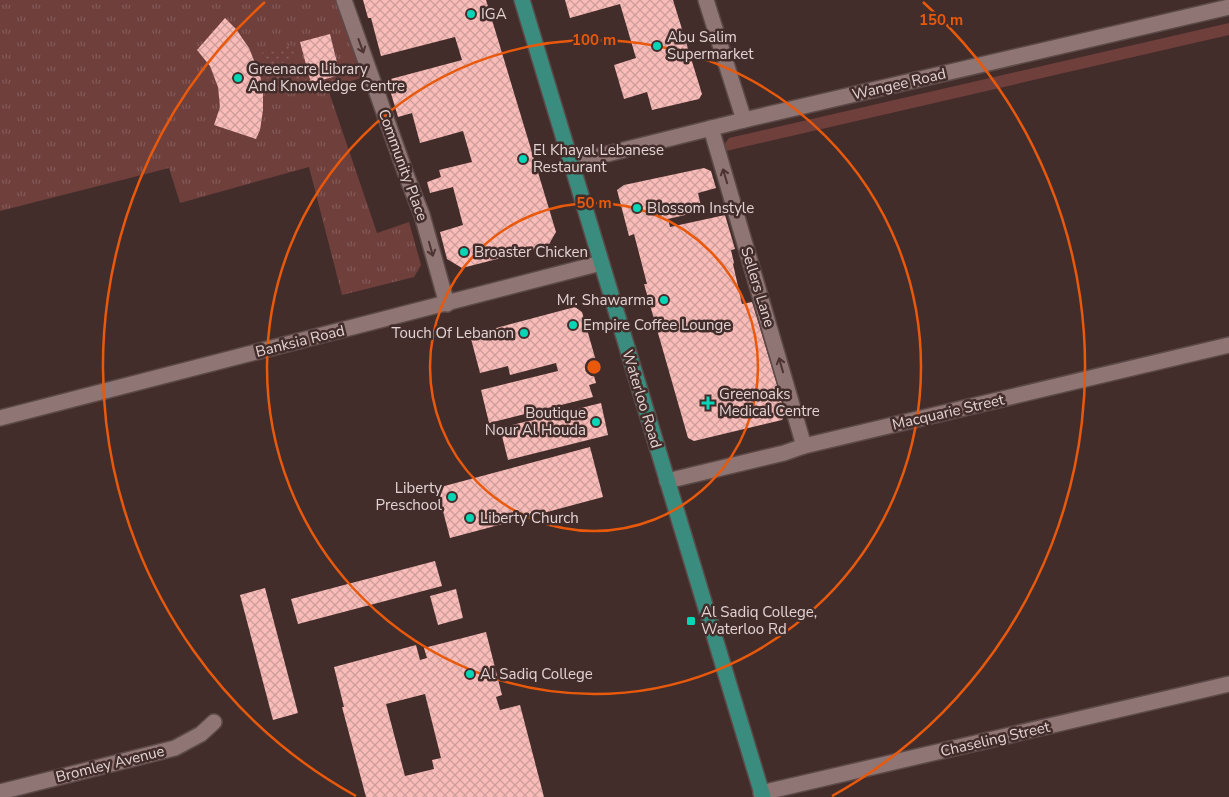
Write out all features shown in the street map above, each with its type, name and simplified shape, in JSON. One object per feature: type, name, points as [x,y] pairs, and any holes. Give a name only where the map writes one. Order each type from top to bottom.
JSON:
[{"type":"main road","name":"Waterloo Road","points":[[522,0],[762,795]]},
{"type":"street","name":"Community Place","points":[[344,0],[422,215],[447,304]]},
{"type":"street","points":[[706,0],[744,120]]},
{"type":"street","name":"Wangee Road","points":[[571,163],[710,128],[1229,7]]},
{"type":"street","name":"Sellers Lane","points":[[710,128],[804,446]]},
{"type":"street","name":"Banksia Road","points":[[0,418],[600,263]]},
{"type":"street","name":"Macquarie Street","points":[[667,481],[784,453],[804,446],[1229,346]]},
{"type":"street","name":"Chaseling Street","points":[[762,795],[1229,684]]},
{"type":"street","name":"Bromley Avenue","points":[[0,792],[175,748],[201,734],[214,722]]},
{"type":"green space","points":[[0,0],[339,0],[362,69],[361,78],[328,89],[377,233],[409,222],[421,265],[414,277],[342,295],[309,167],[180,203],[169,168],[0,211]]},
{"type":"green space","points":[[1229,23],[1229,35],[726,151],[724,145],[729,138]]},
{"type":"green space","points":[[293,45],[296,59],[265,68],[261,53]]},
{"type":"green space","points":[[298,69],[302,83],[270,92],[267,77]]},
{"type":"building","points":[[363,0],[486,0],[556,232],[548,246],[462,268],[447,259],[440,232],[463,225],[453,187],[430,193],[427,182],[441,177],[439,170],[472,162],[463,131],[420,143],[412,113],[398,117],[387,80],[462,60],[455,37],[381,56],[371,18],[368,18]]},
{"type":"building","points":[[565,0],[673,0],[702,94],[699,99],[652,110],[647,92],[624,99],[614,65],[636,58],[620,4],[570,18]]},
{"type":"building","name":"Greenacre Library And Knowledge Centre","points":[[225,18],[236,29],[249,48],[260,75],[263,90],[263,110],[260,130],[256,139],[214,125],[220,107],[218,87],[210,66],[197,50]]},
{"type":"building","points":[[330,34],[340,75],[311,83],[300,42]]},
{"type":"building","points":[[704,168],[711,171],[716,188],[698,193],[702,211],[668,219],[670,227],[725,215],[735,249],[731,250],[742,304],[752,302],[786,414],[782,420],[694,441],[688,438],[644,284],[647,284],[634,234],[629,236],[617,190],[624,185]]},
{"type":"building","points":[[575,307],[582,312],[598,368],[592,369],[596,383],[589,385],[593,397],[489,423],[481,390],[558,371],[556,363],[510,375],[508,366],[480,373],[470,335]]},
{"type":"building","points":[[601,403],[608,435],[508,460],[500,428]]},
{"type":"building","points":[[590,447],[603,497],[450,538],[437,488]]},
{"type":"building","points":[[435,561],[442,586],[298,624],[291,599]]},
{"type":"building","points":[[265,588],[298,713],[273,720],[240,595]]},
{"type":"building","points":[[456,589],[463,618],[438,625],[430,596]]},
{"type":"building","points":[[486,632],[502,695],[496,697],[500,710],[520,705],[544,797],[366,797],[342,707],[344,707],[334,667],[416,645],[420,660],[427,658],[424,648]],"holes":[[[425,694],[441,758],[432,760],[434,769],[405,776],[386,704]]]},
{"type":"place","name":"IGA","points":[[471,14]]},
{"type":"place","name":"Abu Salim Supermarket","points":[[657,46]]},
{"type":"place","name":"Greenacre Library And Knowledge Centre","points":[[238,78]]},
{"type":"place","name":"El Khayal Lebanese Restaurant","points":[[523,159]]},
{"type":"place","name":"Blossom Instyle","points":[[637,208]]},
{"type":"place","name":"Broaster Chicken","points":[[464,252]]},
{"type":"place","name":"Mr. Shawarma","points":[[664,300]]},
{"type":"place","name":"Empire Coffee Lounge","points":[[573,325]]},
{"type":"place","name":"Touch Of Lebanon","points":[[524,333]]},
{"type":"place","name":"Greenoaks Medical Centre","points":[[708,403]]},
{"type":"place","name":"Boutique Nour Al Houda","points":[[596,422]]},
{"type":"place","name":"Liberty Preschool","points":[[452,497]]},
{"type":"place","name":"Liberty Church","points":[[470,518]]},
{"type":"place","name":"Al Sadiq College, Waterloo Rd","points":[[691,621]]},
{"type":"place","name":"Al Sadiq College","points":[[470,674]]}]
